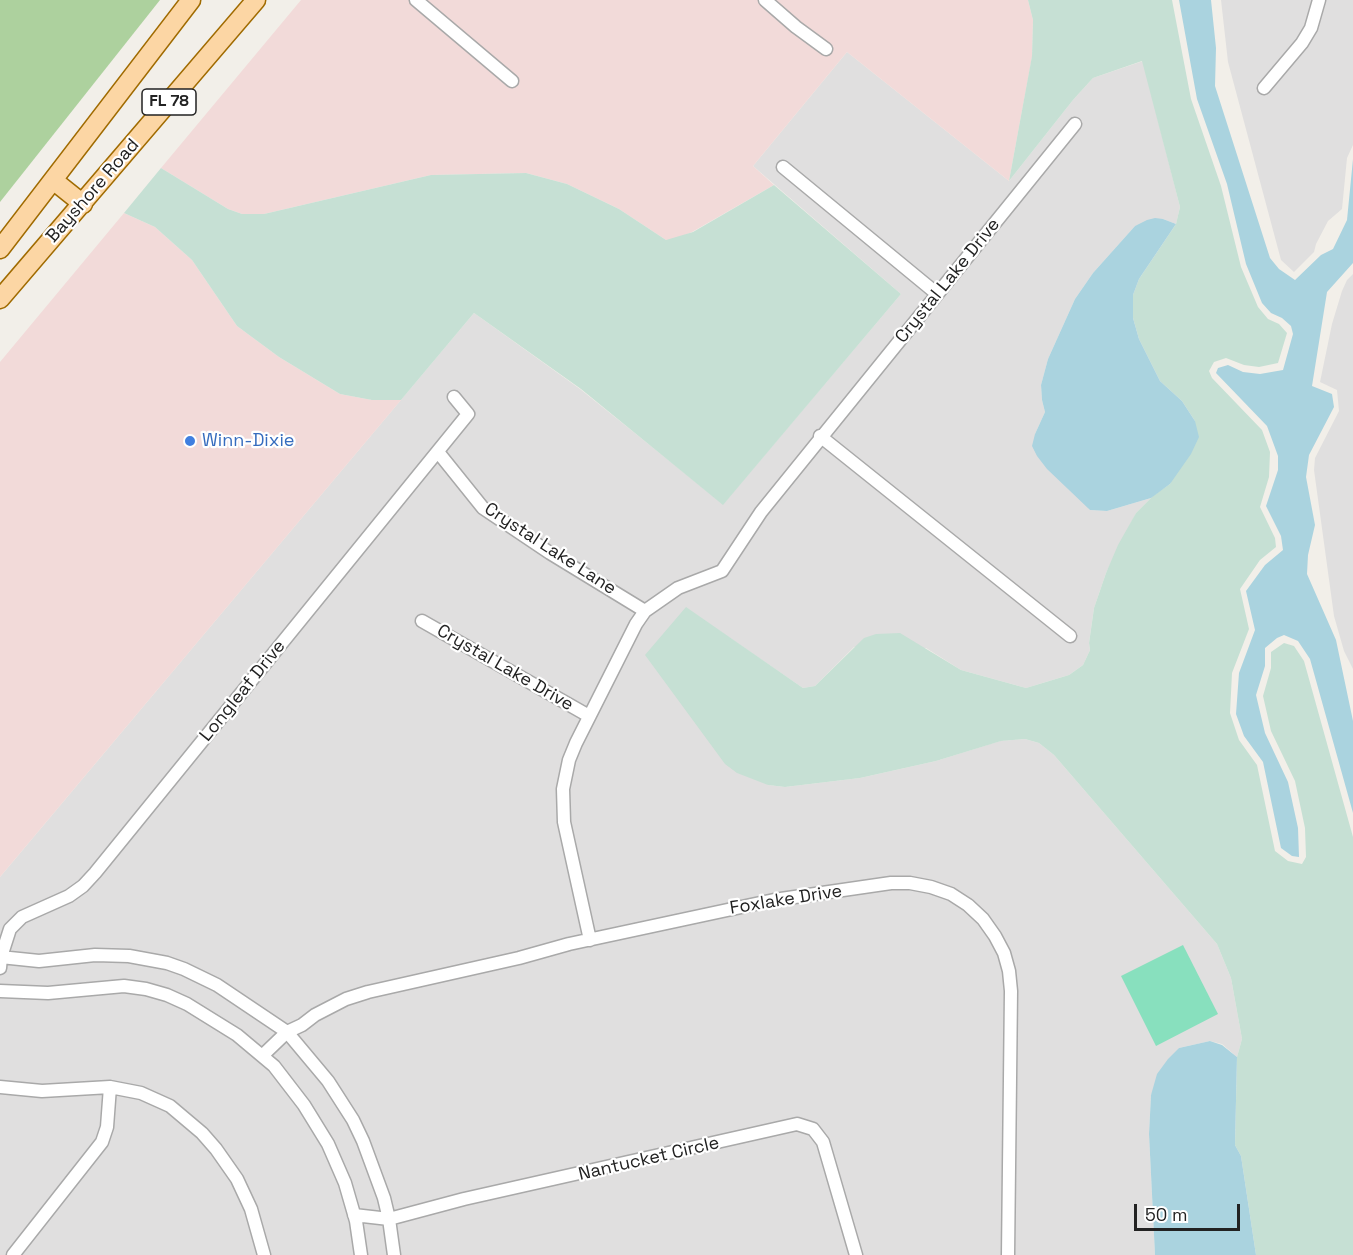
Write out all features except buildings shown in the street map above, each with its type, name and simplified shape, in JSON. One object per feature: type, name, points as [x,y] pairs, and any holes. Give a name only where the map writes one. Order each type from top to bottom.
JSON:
[{"type":"main road","name":"Bayshore Road","points":[[0,249],[191,0]]},
{"type":"main road","name":"Bayshore Road","points":[[0,299],[256,0]]},
{"type":"main road","points":[[53,180],[83,204]]},
{"type":"street","points":[[416,0],[512,81]]},
{"type":"street","points":[[765,0],[826,49]]},
{"type":"street","points":[[1264,88],[1302,43],[1311,28],[1319,0]]},
{"type":"street","name":"Crystal Lake Drive","points":[[590,940],[562,806],[563,789],[569,760],[636,624],[645,611],[678,588],[722,571],[756,519],[820,436],[1075,124]]},
{"type":"street","points":[[783,167],[936,293]]},
{"type":"street","name":"Longleaf Drive","points":[[0,961],[10,929],[22,917],[69,896],[95,873],[438,452],[468,414],[454,397]]},
{"type":"street","points":[[820,436],[1070,636]]},
{"type":"street","name":"Crystal Lake Lane","points":[[438,452],[483,508],[645,611]]},
{"type":"street","name":"Crystal Lake Drive","points":[[422,621],[589,716]]},
{"type":"street","name":"Foxlake Drive","points":[[263,1055],[287,1032],[330,1007],[368,992],[774,900],[891,883],[910,883],[931,887],[951,894],[983,919],[995,936],[1006,962],[1011,991],[1008,1255]]},
{"type":"street","points":[[0,961],[39,962],[95,955],[129,956],[166,963],[217,985],[287,1032],[328,1081],[353,1120],[377,1176],[389,1219],[394,1255]]},
{"type":"street","points":[[0,991],[48,993],[102,986],[146,989],[167,995],[204,1013],[263,1055],[290,1085],[323,1135],[345,1183],[354,1215],[361,1255]]},
{"type":"street","points":[[0,1087],[42,1091],[110,1087],[141,1093],[170,1106],[216,1149],[245,1194],[264,1255]]},
{"type":"street","points":[[14,1255],[102,1142],[107,1127],[110,1087]]},
{"type":"street","name":"Nantucket Circle","points":[[354,1215],[389,1219],[797,1124],[813,1129],[823,1142],[856,1255]]},
{"type":"shaded area","points":[[301,0],[1028,0],[1033,20],[1032,57],[1009,181],[847,52],[753,166],[774,185],[676,239],[666,240],[619,209],[567,184],[526,173],[431,175],[264,214],[242,214],[228,209],[161,168]]},
{"type":"shaded area","points":[[1221,0],[1353,0],[1353,145],[1347,158],[1342,209],[1328,221],[1314,252],[1294,272],[1281,260],[1228,62]]},
{"type":"shaded area","points":[[847,52],[1009,181],[1093,78],[1143,61],[1180,207],[1176,224],[1163,219],[1135,226],[1093,273],[1075,299],[1048,359],[1041,385],[1045,412],[1035,434],[1090,510],[1107,511],[1151,498],[1136,513],[1106,573],[1094,608],[1090,650],[1083,665],[1069,675],[1026,688],[961,670],[926,648],[854,647],[815,686],[803,688],[686,608],[768,785],[785,787],[860,778],[936,761],[1000,741],[1025,739],[1039,743],[1054,755],[1217,944],[1231,978],[1242,1039],[1237,1057],[1222,1044],[1210,1041],[1179,1048],[1151,1095],[1149,1134],[1155,1255],[0,1255],[0,877],[474,313],[580,389],[723,504],[901,294],[753,166]]},
{"type":"shaded area","points":[[124,213],[155,227],[192,260],[237,326],[279,357],[340,394],[372,400],[401,400],[0,877],[0,362]]},
{"type":"shaded area","points":[[1353,274],[1353,669],[1344,651],[1334,616],[1314,470],[1315,458],[1339,411],[1337,390],[1320,382],[1332,324],[1342,291]]},
{"type":"green space","points":[[0,0],[160,0],[0,202]]},
{"type":"green space","points":[[1028,0],[1172,0],[1191,99],[1221,186],[1241,267],[1258,307],[1268,319],[1279,324],[1287,333],[1278,363],[1259,367],[1244,365],[1226,358],[1214,362],[1209,371],[1212,378],[1262,430],[1270,452],[1269,477],[1260,507],[1275,538],[1276,547],[1260,560],[1240,589],[1249,629],[1232,673],[1230,713],[1239,740],[1257,765],[1275,851],[1288,861],[1302,864],[1306,857],[1305,828],[1295,781],[1271,731],[1263,696],[1271,668],[1271,652],[1284,643],[1294,646],[1304,661],[1353,837],[1353,1255],[1256,1255],[1241,1156],[1235,1145],[1237,1057],[1242,1039],[1231,978],[1217,944],[1054,755],[1039,743],[1025,739],[1001,741],[936,761],[860,778],[785,787],[768,785],[737,773],[725,764],[645,655],[686,607],[803,688],[815,686],[864,638],[876,634],[900,633],[961,670],[1026,688],[1069,675],[1083,665],[1090,650],[1094,608],[1118,545],[1136,513],[1154,495],[1170,484],[1195,421],[1182,401],[1160,381],[1139,339],[1133,318],[1133,295],[1139,279],[1176,224],[1180,207],[1142,61],[1093,78],[1009,181],[1032,56],[1033,20]]},
{"type":"green space","points":[[161,168],[228,209],[242,214],[264,214],[431,175],[526,173],[567,184],[619,209],[666,240],[693,232],[774,185],[901,294],[723,505],[581,389],[474,313],[401,400],[372,400],[340,394],[279,357],[237,326],[192,260],[155,227],[124,213]]},
{"type":"green space","points":[[1183,945],[1218,1014],[1156,1046],[1121,976]]},
{"type":"water","points":[[1179,0],[1211,0],[1216,48],[1215,86],[1270,258],[1279,269],[1295,280],[1321,255],[1333,249],[1347,220],[1353,159],[1353,263],[1327,292],[1312,386],[1332,394],[1334,407],[1309,455],[1306,477],[1315,525],[1308,555],[1307,574],[1336,640],[1353,721],[1353,813],[1310,659],[1298,641],[1284,635],[1265,648],[1265,666],[1256,695],[1265,733],[1288,782],[1298,828],[1299,857],[1292,856],[1281,848],[1263,762],[1244,736],[1236,714],[1239,673],[1255,630],[1246,591],[1265,565],[1283,550],[1281,536],[1266,506],[1278,470],[1278,456],[1267,426],[1216,373],[1218,368],[1228,365],[1243,372],[1260,374],[1283,370],[1293,334],[1291,326],[1282,318],[1271,313],[1262,303],[1246,264],[1227,184],[1197,99]]},
{"type":"water","points":[[1155,218],[1176,224],[1139,279],[1133,295],[1133,318],[1139,339],[1160,381],[1182,401],[1195,421],[1199,437],[1191,454],[1170,484],[1151,498],[1107,511],[1090,510],[1047,469],[1032,446],[1045,412],[1041,385],[1048,359],[1075,299],[1093,273],[1135,226]]},
{"type":"water","points":[[1210,1041],[1222,1045],[1237,1057],[1235,1145],[1241,1156],[1256,1255],[1155,1255],[1149,1134],[1151,1095],[1157,1074],[1179,1048]]},
{"type":"place","name":"Winn-Dixie","points":[[190,441]]}]
